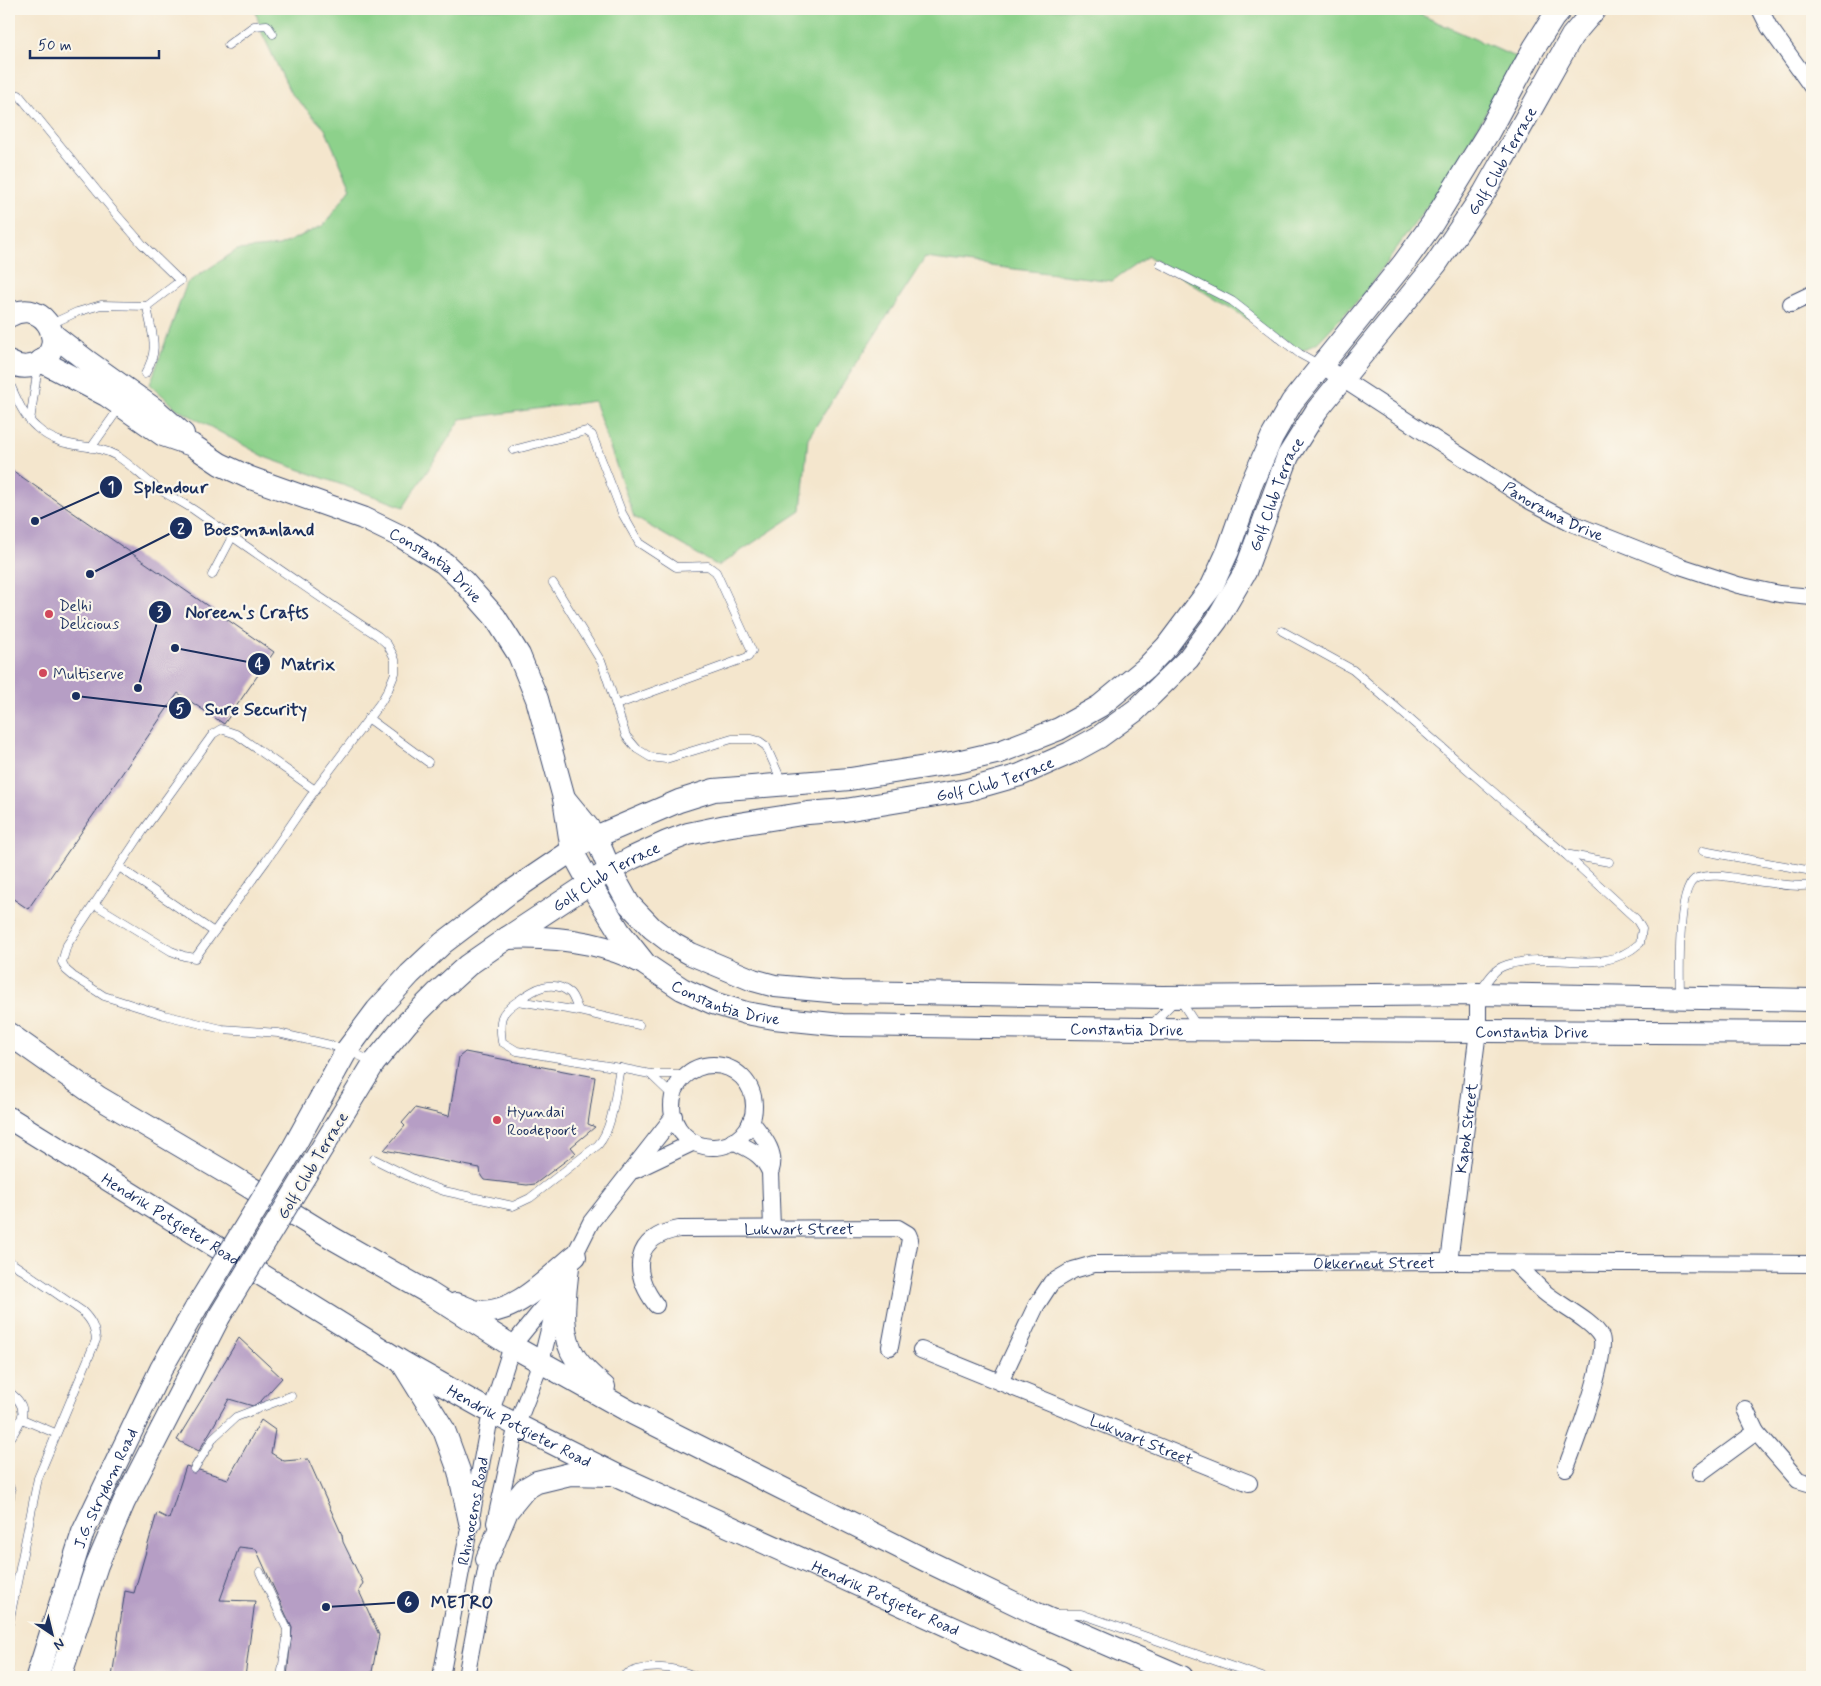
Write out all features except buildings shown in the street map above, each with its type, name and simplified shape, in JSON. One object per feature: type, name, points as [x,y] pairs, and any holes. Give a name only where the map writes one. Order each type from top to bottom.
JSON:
[{"type":"street","name":"Golf Club Terrace","points":[[196,1308],[292,1150],[346,1050],[377,1010],[410,974],[443,943],[509,893],[596,837],[679,801],[714,790],[850,779],[957,762],[1000,752],[1059,729],[1100,706],[1146,668],[1168,646],[1212,586],[1272,436],[1292,402],[1403,264],[1432,224],[1488,133],[1534,48],[1561,9]]},
{"type":"street","name":"Golf Club Terrace","points":[[219,1318],[374,1063],[436,994],[468,966],[507,938],[610,870],[667,842],[688,834],[762,820],[845,810],[966,790],[1020,775],[1070,753],[1099,737],[1136,710],[1188,659],[1218,620],[1245,572],[1288,456],[1317,410],[1436,264],[1479,201],[1557,60],[1572,36],[1595,9]]},
{"type":"street","points":[[1760,9],[1769,26],[1812,87]]},
{"type":"street","points":[[1791,304],[1812,294]]},
{"type":"street","name":"Constantia Drive","points":[[9,315],[28,311],[44,318],[51,329],[87,361],[156,411],[182,432],[192,445]]},
{"type":"street","points":[[9,362],[20,367],[40,362],[50,351],[52,343],[51,329]]},
{"type":"street","name":"Constantia Drive","points":[[40,362],[106,395],[163,435],[192,445],[220,464],[248,477],[363,518],[402,537],[444,563],[464,582],[495,617],[519,655],[537,699],[564,798],[572,851],[590,884],[619,931],[646,965],[682,989],[713,1003],[746,1013],[774,1018],[842,1026],[1812,1033]]},
{"type":"street","name":"Panorama Drive","points":[[1321,365],[1530,502],[1574,524],[1680,566],[1738,585],[1779,594],[1812,597]]},
{"type":"street","points":[[762,820],[782,783],[808,813]]},
{"type":"street","name":"Constantia Drive","points":[[564,798],[596,837],[610,870],[629,904],[652,928],[673,944],[726,970],[775,986],[840,992],[1178,996],[1478,994],[1812,1000]]},
{"type":"street","points":[[507,938],[548,937],[602,946],[646,965]]},
{"type":"street","name":"Kapok Street","points":[[1449,1262],[1478,1031],[1478,994]]},
{"type":"street","points":[[9,1034],[98,1097],[334,1239],[429,1293],[512,1346],[634,1414],[927,1561],[1036,1613],[1182,1677]]},
{"type":"street","points":[[712,1065],[726,1067],[738,1073],[747,1083],[753,1095],[754,1108],[751,1121],[744,1133],[733,1142],[720,1146],[707,1146],[694,1142],[683,1134],[676,1123],[672,1110],[673,1096],[678,1084],[687,1074],[699,1067],[712,1065]]},
{"type":"street","points":[[512,1346],[567,1270],[591,1222],[674,1116]]},
{"type":"street","name":"Hendrik Potgieter Road","points":[[9,1118],[402,1362],[491,1412],[616,1476],[1061,1677]]},
{"type":"street","points":[[751,1121],[768,1144],[772,1155],[773,1164],[770,1172],[772,1228]]},
{"type":"street","points":[[630,1172],[694,1142]]},
{"type":"street","points":[[733,1142],[764,1159],[770,1172]]},
{"type":"street","name":"Lukwart Street","points":[[656,1305],[647,1294],[641,1278],[640,1256],[647,1242],[666,1231],[679,1229],[898,1228],[908,1234],[910,1239],[890,1347]]},
{"type":"street","name":"Okkerneut Street","points":[[1000,1382],[1036,1306],[1051,1283],[1072,1270],[1094,1264],[1449,1262],[1812,1264]]},
{"type":"street","points":[[1515,1262],[1544,1292],[1592,1326],[1601,1338],[1602,1351],[1586,1413],[1566,1468]]},
{"type":"street","points":[[429,1293],[475,1311],[507,1307],[567,1270]]},
{"type":"street","points":[[567,1270],[564,1317],[572,1352],[588,1373],[634,1414]]},
{"type":"street","name":"Rhinoceros Road","points":[[466,1676],[487,1559],[517,1424],[541,1362],[567,1270]]},
{"type":"street","name":"J.G. Strydom Road","points":[[36,1677],[83,1532],[161,1369],[196,1308]]},
{"type":"street","name":"J.G. Strydom Road","points":[[60,1677],[98,1565],[124,1502],[219,1318]]},
{"type":"street","name":"Rhinoceros Road","points":[[441,1677],[491,1412],[512,1346]]},
{"type":"street","name":"Lukwart Street","points":[[921,1350],[1249,1483]]},
{"type":"street","points":[[402,1362],[444,1430],[459,1471],[470,1522]]},
{"type":"street","points":[[1745,1409],[1756,1432],[1798,1480],[1808,1483],[1812,1482]]},
{"type":"street","points":[[1700,1473],[1756,1432]]},
{"type":"street","points":[[487,1559],[507,1511],[525,1489],[536,1482],[570,1474],[616,1476]]},
{"type":"lane","points":[[228,45],[257,25],[267,25],[273,34]]},
{"type":"lane","points":[[9,94],[19,95],[116,214],[180,281],[147,306],[100,306],[77,312],[51,329]]},
{"type":"lane","points":[[1160,264],[1232,301],[1300,354],[1321,365]]},
{"type":"lane","points":[[145,374],[154,354],[154,343],[147,306]]},
{"type":"lane","points":[[30,421],[40,362]]},
{"type":"lane","points":[[9,382],[30,421],[54,440],[114,455],[126,462],[153,484],[188,505],[387,644],[393,655],[395,674],[381,702],[315,790],[195,958],[172,951],[94,904]]},
{"type":"lane","points":[[90,448],[115,414]]},
{"type":"lane","points":[[513,450],[586,431],[592,435],[622,513],[639,543],[676,567],[708,566],[716,572],[752,651],[748,656],[616,705]]},
{"type":"lane","points":[[212,575],[232,537]]},
{"type":"lane","points":[[553,583],[598,656],[626,736],[637,748],[650,757],[666,759],[732,739],[752,739],[766,746],[782,783]]},
{"type":"lane","points":[[1282,631],[1353,670],[1565,854],[1636,919],[1642,929],[1640,943],[1632,951],[1618,958],[1599,962],[1532,959],[1510,964],[1498,969],[1478,994]]},
{"type":"lane","points":[[368,718],[428,762]]},
{"type":"lane","points":[[315,790],[236,734],[221,729],[213,734],[94,904],[67,945],[62,962],[66,970],[73,976],[104,996],[164,1015],[222,1029],[278,1033],[346,1050],[374,1063]]},
{"type":"lane","points":[[1703,850],[1812,871]]},
{"type":"lane","points":[[1565,854],[1609,862]]},
{"type":"lane","points":[[119,867],[214,932]]},
{"type":"lane","points":[[1680,999],[1681,923],[1686,892],[1690,883],[1696,878],[1718,876],[1793,886],[1812,885]]},
{"type":"lane","points":[[579,1011],[571,994],[559,987],[544,985],[507,1008],[499,1024],[502,1042],[517,1051],[650,1074],[687,1074]]},
{"type":"lane","points":[[1144,1029],[1163,1014],[1178,996],[1199,1029]]},
{"type":"lane","points":[[518,1001],[579,1011],[639,1025]]},
{"type":"lane","points":[[374,1159],[422,1183],[444,1191],[513,1206],[517,1205],[530,1198],[598,1145],[604,1138],[609,1124],[620,1068]]},
{"type":"lane","points":[[650,1074],[673,1096]]},
{"type":"lane","points":[[9,1261],[82,1311],[95,1329],[96,1340],[38,1478],[9,1622]]},
{"type":"lane","points":[[9,1392],[19,1400],[23,1410],[22,1419],[12,1436],[9,1437]]},
{"type":"lane","points":[[194,1469],[214,1437],[236,1418],[291,1396]]},
{"type":"lane","points":[[22,1419],[56,1433]]},
{"type":"lane","points":[[9,1486],[11,1491],[9,1502]]},
{"type":"lane","points":[[260,1572],[286,1628],[287,1639],[281,1677]]},
{"type":"lane","points":[[1036,1613],[1081,1614],[1262,1677]]},
{"type":"lane","points":[[621,1677],[656,1667],[686,1672],[697,1677]]},
{"type":"green space","points":[[255,9],[1408,9],[1517,58],[1452,172],[1362,296],[1318,342],[1300,352],[1148,256],[1112,281],[925,258],[808,438],[801,511],[718,566],[634,517],[594,401],[461,419],[404,507],[267,458],[176,408],[150,384],[187,283],[237,250],[279,246],[324,225],[351,188],[325,129],[290,92],[261,31]]},
{"type":"place","name":"Splendour","points":[[35,521]]},
{"type":"place","name":"Boesmanland","points":[[90,574]]},
{"type":"place","name":"Delhi Delicious","points":[[49,614]]},
{"type":"place","name":"Matrix","points":[[175,648]]},
{"type":"place","name":"Multiserve","points":[[43,673]]},
{"type":"place","name":"Noreen's Crafts","points":[[138,688]]},
{"type":"place","name":"Sure Security","points":[[76,696]]},
{"type":"place","name":"Hyundai Roodepoort","points":[[497,1120]]},
{"type":"place","name":"METRO","points":[[326,1607]]}]
